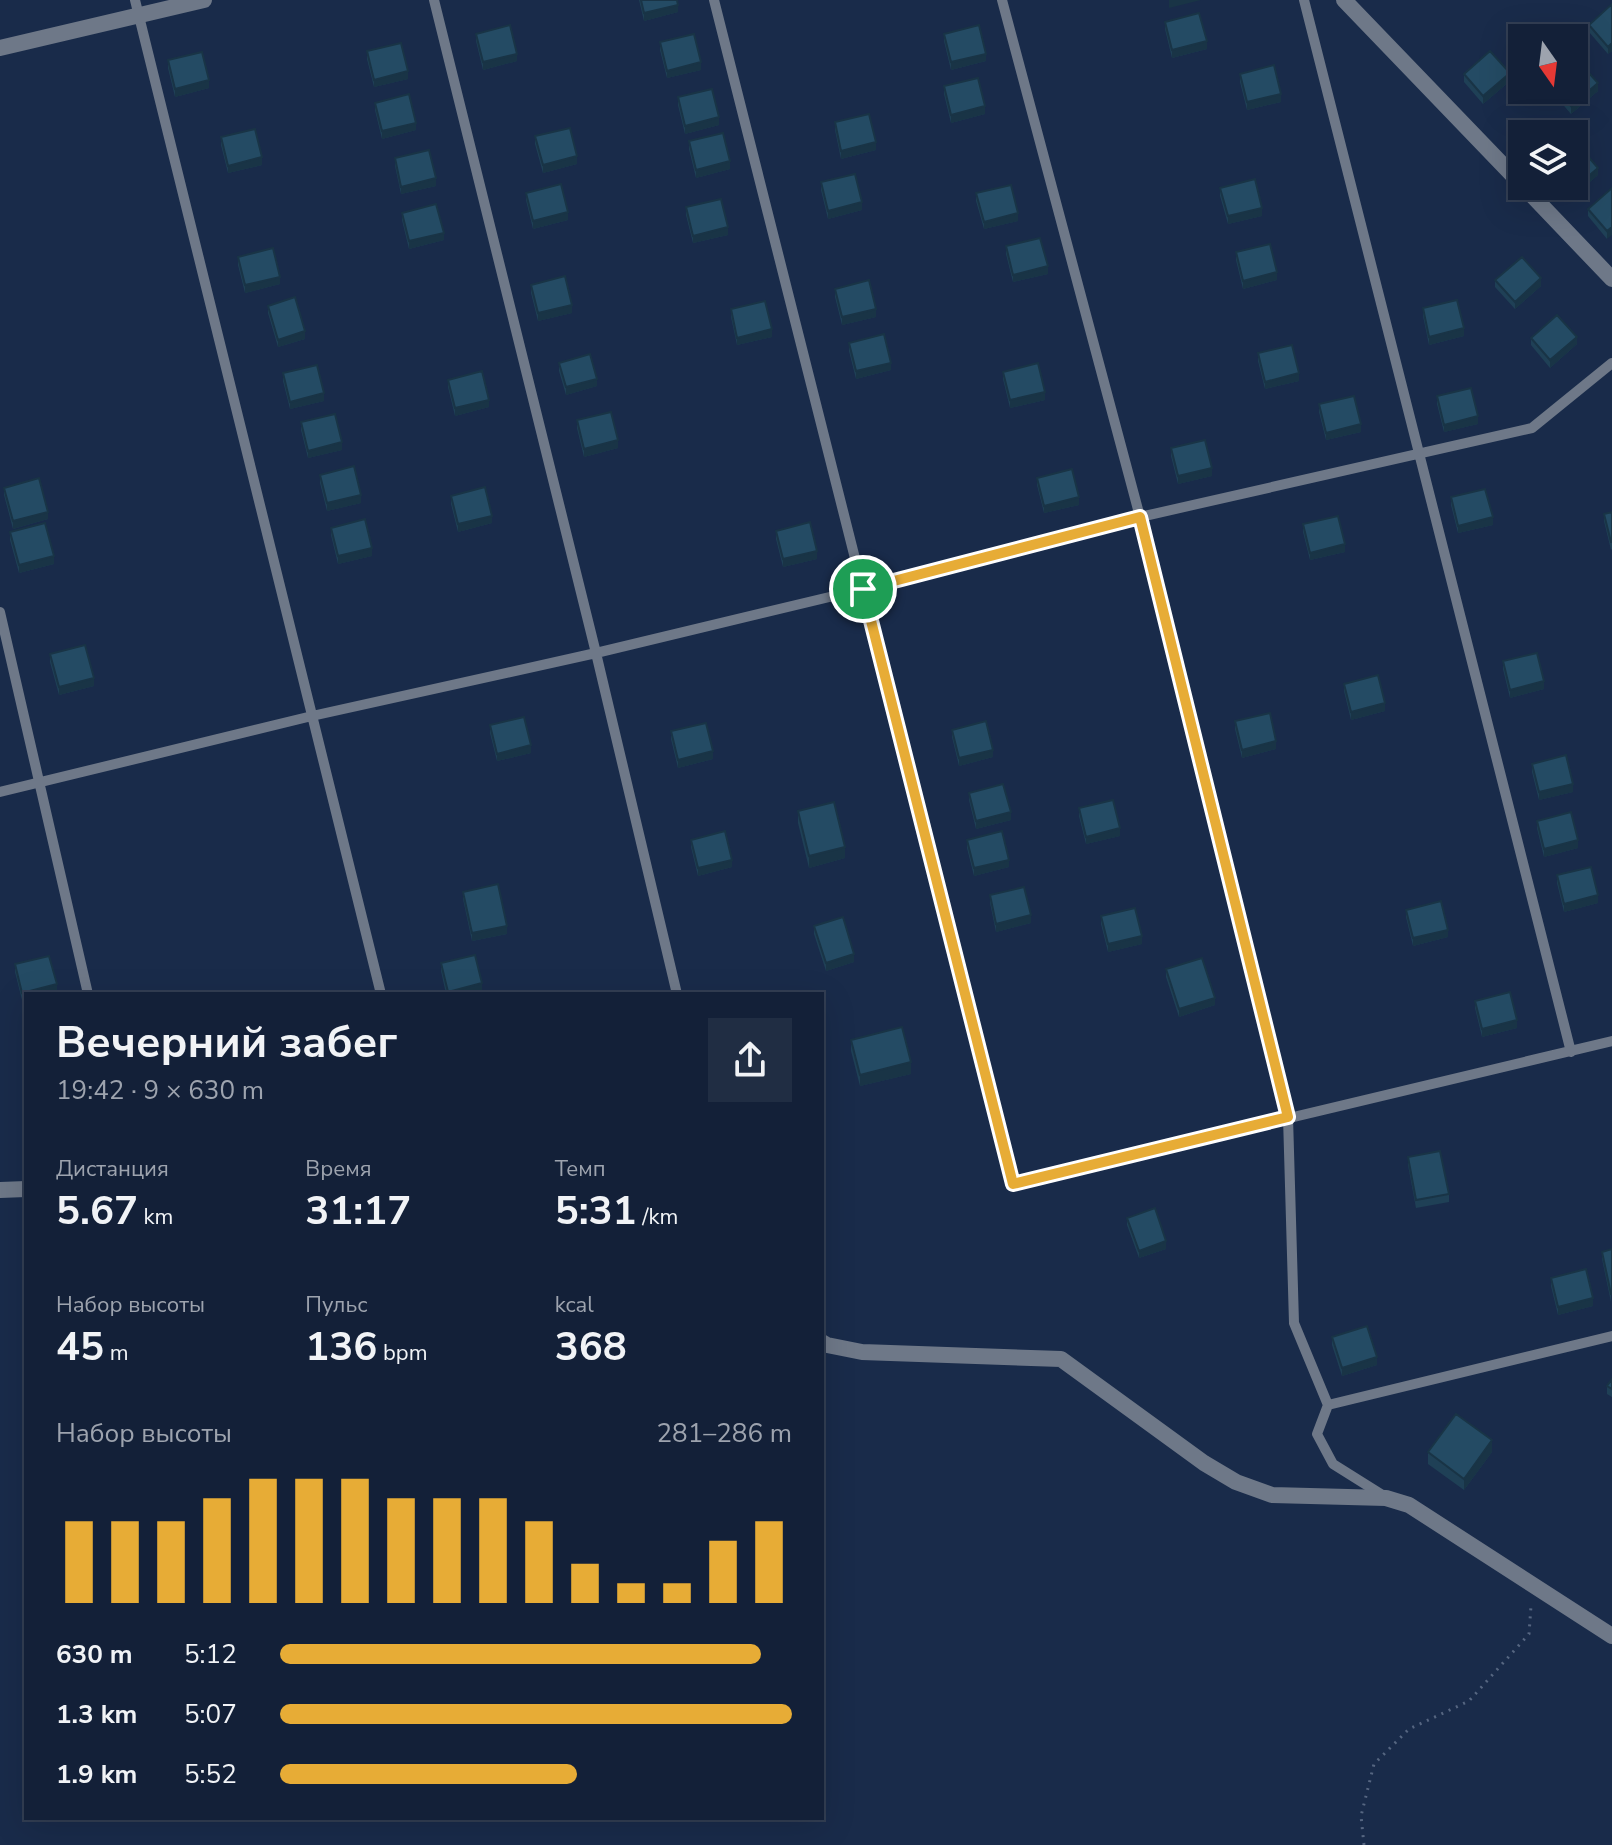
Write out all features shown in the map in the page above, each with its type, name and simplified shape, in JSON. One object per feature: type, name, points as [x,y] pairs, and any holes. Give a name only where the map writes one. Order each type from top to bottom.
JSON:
[{"type":"street","points":[[0,48],[136,7],[204,0]]},
{"type":"street","points":[[1344,0],[1508,171]]},
{"type":"street","points":[[1536,200],[1612,279]]},
{"type":"street","points":[[0,1190],[24,1189]]},
{"type":"street","points":[[824,1343],[862,1352],[1061,1359],[1204,1463],[1236,1482],[1272,1495],[1386,1498],[1409,1505],[1612,1636]]},
{"type":"lane","points":[[434,0],[677,992]]},
{"type":"lane","points":[[714,0],[1013,1184],[1612,1041]]},
{"type":"lane","points":[[1002,0],[1140,517],[1288,1117],[1294,1323],[1328,1405],[1317,1434],[1333,1464],[1386,1498]]},
{"type":"lane","points":[[1304,0],[1571,1052]]},
{"type":"lane","points":[[136,7],[381,992]]},
{"type":"lane","points":[[0,792],[312,716],[863,589],[1140,517],[1532,428],[1612,363]]},
{"type":"lane","points":[[0,612],[88,992]]},
{"type":"lane","points":[[1328,1405],[1612,1336]]},
{"type":"path","points":[[1364,1845],[1361,1816],[1374,1764],[1409,1729],[1469,1701],[1504,1664],[1529,1634],[1532,1612],[1529,1583]]},
{"type":"building","points":[[641,0],[677,0],[678,5],[644,13]]},
{"type":"building","points":[[1612,4],[1612,43],[1608,47],[1589,25]]},
{"type":"building","points":[[1199,13],[1207,41],[1172,50],[1165,22]]},
{"type":"building","points":[[510,25],[517,54],[483,62],[476,34]]},
{"type":"building","points":[[979,25],[986,54],[951,62],[944,34]]},
{"type":"building","points":[[694,34],[701,62],[667,71],[660,42]]},
{"type":"building","points":[[401,43],[408,71],[374,80],[367,51]]},
{"type":"building","points":[[1490,51],[1508,71],[1508,75],[1483,96],[1464,74]]},
{"type":"building","points":[[202,52],[209,80],[175,89],[168,60]]},
{"type":"building","points":[[1274,65],[1281,94],[1247,102],[1240,74]]},
{"type":"building","points":[[1588,72],[1598,83],[1588,92]]},
{"type":"building","points":[[978,78],[985,106],[951,115],[944,86]]},
{"type":"building","points":[[712,89],[719,117],[685,126],[678,97]]},
{"type":"building","points":[[409,94],[416,123],[382,131],[375,103]]},
{"type":"building","points":[[869,114],[876,142],[841,151],[835,122]]},
{"type":"building","points":[[570,128],[577,156],[543,165],[535,136]]},
{"type":"building","points":[[255,129],[262,157],[228,166],[221,137]]},
{"type":"building","points":[[723,133],[730,161],[696,170],[689,141]]},
{"type":"building","points":[[429,150],[436,178],[401,187],[395,158]]},
{"type":"building","points":[[1588,156],[1598,168],[1588,177]]},
{"type":"building","points":[[855,174],[862,202],[828,211],[821,182]]},
{"type":"building","points":[[1255,179],[1262,208],[1228,216],[1220,188]]},
{"type":"building","points":[[561,184],[568,212],[533,221],[526,193]]},
{"type":"building","points":[[1011,185],[1018,213],[984,222],[976,193]]},
{"type":"building","points":[[1612,188],[1612,227],[1607,231],[1588,209]]},
{"type":"building","points":[[721,199],[728,227],[693,236],[686,207]]},
{"type":"building","points":[[436,204],[444,233],[409,241],[402,213]]},
{"type":"building","points":[[1040,238],[1048,266],[1013,275],[1006,246]]},
{"type":"building","points":[[1270,244],[1277,272],[1243,281],[1236,252]]},
{"type":"building","points":[[273,248],[280,277],[245,285],[238,257]]},
{"type":"building","points":[[1522,257],[1541,278],[1515,302],[1495,280]]},
{"type":"building","points":[[565,276],[572,305],[538,313],[531,285]]},
{"type":"building","points":[[869,280],[876,309],[842,317],[835,289]]},
{"type":"building","points":[[295,297],[305,331],[278,340],[268,306]]},
{"type":"building","points":[[1457,300],[1464,328],[1429,337],[1423,308]]},
{"type":"building","points":[[765,301],[772,329],[737,338],[731,309]]},
{"type":"building","points":[[1557,315],[1577,337],[1550,360],[1531,338]]},
{"type":"building","points":[[884,334],[891,363],[856,371],[849,343]]},
{"type":"building","points":[[1292,345],[1299,373],[1265,382],[1258,353]]},
{"type":"building","points":[[590,354],[597,379],[566,387],[559,363]]},
{"type":"building","points":[[1038,363],[1045,392],[1010,400],[1003,372]]},
{"type":"building","points":[[317,365],[324,393],[290,402],[283,373]]},
{"type":"building","points":[[482,371],[489,400],[455,408],[448,380]]},
{"type":"building","points":[[1471,388],[1478,416],[1444,425],[1437,396]]},
{"type":"building","points":[[1354,396],[1361,424],[1326,433],[1319,404]]},
{"type":"building","points":[[611,412],[618,440],[584,449],[577,420]]},
{"type":"building","points":[[335,414],[342,442],[308,451],[301,422]]},
{"type":"building","points":[[1205,440],[1212,468],[1178,476],[1171,448]]},
{"type":"building","points":[[354,466],[361,495],[327,503],[320,475]]},
{"type":"building","points":[[1072,469],[1079,497],[1044,506],[1037,478]]},
{"type":"building","points":[[39,478],[48,512],[13,521],[4,488]]},
{"type":"building","points":[[485,487],[492,516],[458,524],[451,496]]},
{"type":"building","points":[[1485,489],[1493,517],[1458,526],[1451,497]]},
{"type":"building","points":[[1612,512],[1612,542],[1611,542],[1604,514]]},
{"type":"building","points":[[1338,516],[1345,544],[1310,553],[1303,524]]},
{"type":"building","points":[[365,519],[372,548],[338,556],[331,528]]},
{"type":"building","points":[[810,522],[817,551],[783,559],[776,531]]},
{"type":"building","points":[[45,523],[54,556],[19,565],[10,532]]},
{"type":"building","points":[[85,645],[94,678],[59,687],[50,654]]},
{"type":"building","points":[[1537,653],[1544,681],[1510,690],[1503,661]]},
{"type":"building","points":[[1378,675],[1385,703],[1351,712],[1344,684]]},
{"type":"building","points":[[1270,713],[1276,741],[1242,750],[1235,721]]},
{"type":"building","points":[[524,717],[531,745],[497,754],[490,725]]},
{"type":"building","points":[[986,721],[993,750],[959,758],[952,730]]},
{"type":"building","points":[[706,723],[713,751],[678,760],[671,731]]},
{"type":"building","points":[[1566,755],[1573,784],[1539,792],[1532,764]]},
{"type":"building","points":[[1003,784],[1011,812],[976,821],[969,793]]},
{"type":"building","points":[[1113,800],[1120,828],[1086,837],[1079,808]]},
{"type":"building","points":[[834,802],[845,847],[809,856],[798,811]]},
{"type":"building","points":[[1571,812],[1578,840],[1544,849],[1537,821]]},
{"type":"building","points":[[725,831],[732,860],[698,868],[691,840]]},
{"type":"building","points":[[1002,831],[1009,860],[974,868],[967,840]]},
{"type":"building","points":[[1591,867],[1598,895],[1564,904],[1557,875]]},
{"type":"building","points":[[498,884],[507,926],[472,933],[463,892]]},
{"type":"building","points":[[1024,887],[1031,915],[996,924],[990,895]]},
{"type":"building","points":[[1441,901],[1448,930],[1413,938],[1406,910]]},
{"type":"building","points":[[1135,908],[1142,936],[1108,944],[1101,916]]},
{"type":"building","points":[[843,917],[854,954],[826,963],[814,926]]},
{"type":"building","points":[[475,955],[482,983],[448,992],[441,963]]},
{"type":"building","points":[[49,956],[57,984],[22,993],[15,964]]},
{"type":"building","points":[[1202,958],[1215,998],[1179,1009],[1166,969]]},
{"type":"building","points":[[1510,992],[1517,1020],[1482,1029],[1475,1001]]},
{"type":"building","points":[[902,1027],[911,1062],[860,1075],[851,1040]]},
{"type":"building","points":[[1440,1151],[1449,1194],[1416,1200],[1408,1157]]},
{"type":"building","points":[[1155,1208],[1166,1241],[1139,1251],[1127,1218]]},
{"type":"building","points":[[1612,1249],[1612,1294],[1611,1294],[1602,1252]]},
{"type":"building","points":[[1586,1269],[1593,1298],[1558,1307],[1551,1278]]},
{"type":"building","points":[[1367,1326],[1377,1357],[1342,1368],[1332,1337]]},
{"type":"building","points":[[1456,1414],[1492,1440],[1464,1479],[1428,1452]]},
{"type":"route","points":[[1140,517],[1288,1117],[1013,1184],[863,589],[1140,517]]}]
